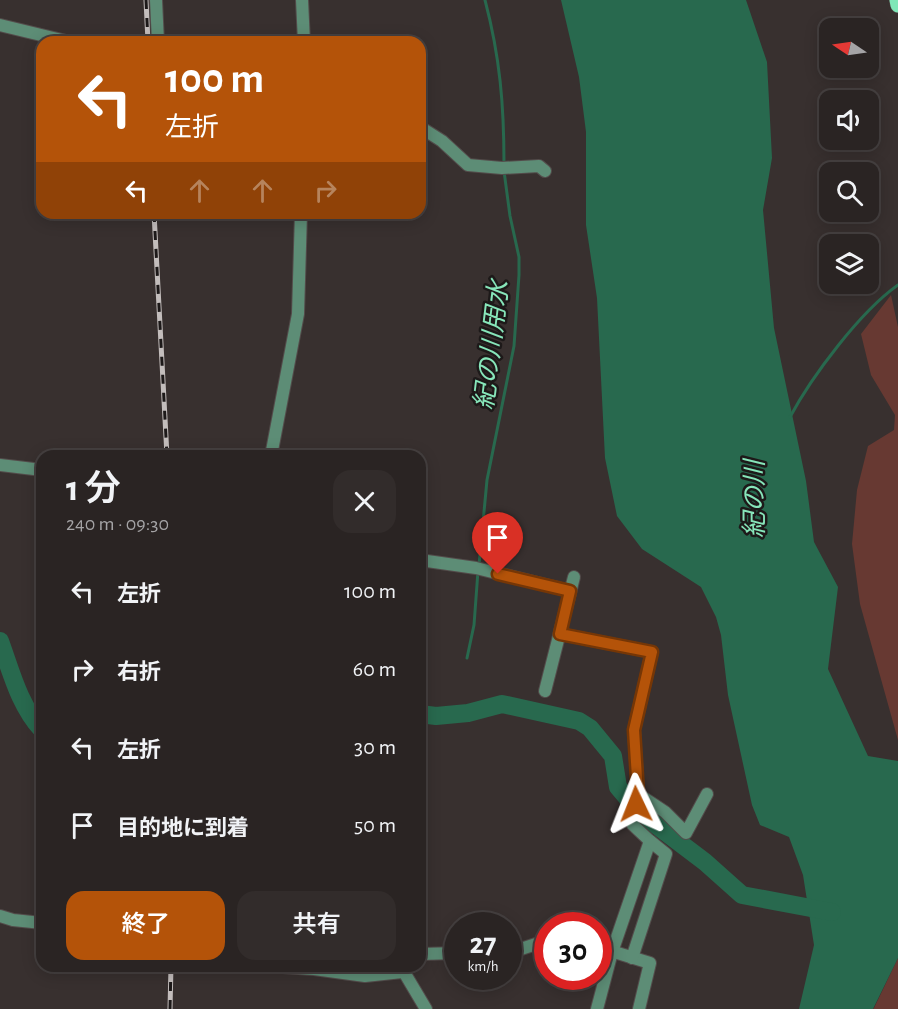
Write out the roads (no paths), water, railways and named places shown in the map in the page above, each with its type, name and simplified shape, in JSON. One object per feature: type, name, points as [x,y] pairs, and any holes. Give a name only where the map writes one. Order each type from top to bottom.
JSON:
[{"type":"main road","points":[[897,0],[898,5]]},
{"type":"street","points":[[156,0],[158,36]]},
{"type":"street","points":[[302,0],[304,36]]},
{"type":"street","points":[[0,25],[45,36]]},
{"type":"street","points":[[426,132],[442,141],[468,165],[505,167],[539,165],[545,171]]},
{"type":"street","points":[[273,450],[298,314],[301,219]]},
{"type":"street","points":[[0,465],[36,469]]},
{"type":"street","points":[[426,561],[479,568],[570,591]]},
{"type":"street","points":[[545,691],[574,576]]},
{"type":"street","points":[[560,634],[652,652],[634,730],[636,804],[633,825],[666,854],[632,958]]},
{"type":"street","points":[[636,804],[665,812],[686,833],[707,794]]},
{"type":"street","points":[[639,1009],[650,963],[612,952],[650,841]]},
{"type":"street","points":[[0,916],[13,921],[36,923]]},
{"type":"street","points":[[426,954],[444,953]]},
{"type":"street","points":[[336,972],[365,976],[386,972]]},
{"type":"street","points":[[403,972],[426,1009]]},
{"type":"street","points":[[597,1009],[602,990]]},
{"type":"water","name":"紀の川","points":[[561,0],[746,0],[767,62],[772,158],[763,210],[774,328],[806,481],[814,542],[838,587],[828,669],[868,756],[898,761],[898,958],[873,1009],[799,1009],[814,945],[803,875],[789,837],[760,825],[752,805],[728,695],[721,635],[716,617],[701,587],[642,549],[617,516],[605,458],[597,298],[586,225],[586,132],[579,77]]},
{"type":"waterway","name":"紀の川用水","points":[[485,0],[500,81],[504,164]]},
{"type":"waterway","name":"紀の川用水","points":[[479,565],[487,480],[514,346],[519,275],[519,257],[510,216],[504,171]]},
{"type":"waterway","points":[[790,417],[838,346],[868,311],[898,285]]},
{"type":"waterway","name":"紀の川用水","points":[[467,658],[474,625],[478,571]]},
{"type":"waterway","points":[[0,641],[22,699],[36,722]]},
{"type":"waterway","points":[[426,715],[468,713],[502,704],[579,721],[590,728],[613,756],[618,787],[639,812],[705,862],[742,895],[832,912]]},
{"type":"railway","points":[[146,0],[148,36]]},
{"type":"railway","points":[[154,219],[167,450]]},
{"type":"railway","points":[[170,1009],[171,972]]}]
